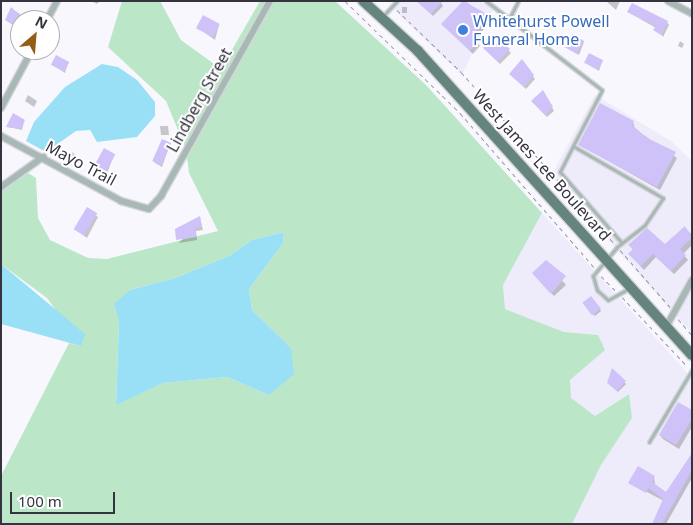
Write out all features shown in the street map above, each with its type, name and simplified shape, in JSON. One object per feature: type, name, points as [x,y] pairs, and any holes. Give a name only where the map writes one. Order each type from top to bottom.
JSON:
[{"type":"main road","name":"West James Lee Boulevard","points":[[363,1],[425,58],[692,355]]},
{"type":"street","name":"Lindberg Street","points":[[148,209],[166,187],[270,1]]},
{"type":"street","points":[[668,1],[692,14]]},
{"type":"street","points":[[1,108],[27,60]]},
{"type":"street","name":"Mayo Trail","points":[[1,136],[43,157],[121,201],[148,209]]},
{"type":"street","points":[[1,187],[43,157]]},
{"type":"street","points":[[666,327],[690,290],[692,280]]},
{"type":"lane","points":[[382,17],[397,1]]},
{"type":"lane","points":[[486,1],[602,90],[560,172],[622,243]]},
{"type":"lane","points":[[509,19],[518,1]]},
{"type":"lane","points":[[573,146],[663,198],[645,224],[617,247],[609,262],[597,271],[593,282],[601,295],[614,300],[631,287]]},
{"type":"lane","points":[[649,442],[691,371]]},
{"type":"path","points":[[345,1],[460,113],[597,271],[691,371]]},
{"type":"path","points":[[392,5],[461,72],[692,334]]},
{"type":"shaded area","points":[[392,1],[481,1],[493,10],[462,75],[390,6]]},
{"type":"shaded area","points":[[595,95],[671,141],[692,161],[692,272],[671,310],[551,176]]},
{"type":"shaded area","points":[[542,213],[692,378],[692,524],[572,524],[601,465],[632,418],[628,394],[595,416],[570,398],[570,380],[585,367],[598,335],[564,332],[505,309],[503,285]]},
{"type":"shaded area","points":[[692,287],[692,333],[676,316]]},
{"type":"green space","points":[[122,1],[160,1],[181,40],[221,69],[260,1],[266,1],[185,147],[166,101],[108,47]]},
{"type":"green space","points":[[274,1],[335,1],[426,85],[542,213],[503,285],[505,309],[564,332],[598,335],[605,350],[570,380],[571,398],[595,416],[629,394],[632,418],[601,465],[572,524],[1,524],[1,476],[69,343],[81,346],[47,298],[1,264],[1,192],[28,173],[36,178],[38,218],[50,240],[88,258],[107,259],[218,231],[189,173],[187,158]],"holes":[[[284,232],[283,243],[249,289],[252,310],[291,348],[269,395],[227,377],[163,383],[116,404],[119,320],[130,290],[175,278],[229,256],[252,240]]]},
{"type":"water","points":[[102,64],[118,67],[137,80],[155,102],[155,116],[137,137],[97,142],[90,130],[76,131],[46,152],[26,141],[34,122],[65,87]]},
{"type":"water","points":[[284,232],[283,243],[249,289],[252,310],[291,348],[294,374],[269,395],[227,377],[163,383],[116,405],[119,320],[114,304],[130,290],[175,278],[229,256],[252,240]]},
{"type":"water","points":[[1,264],[85,334],[81,346],[1,324]]},
{"type":"building","points":[[416,1],[443,1],[431,14]]},
{"type":"building","name":"Whitehurst Powell Funeral Home","points":[[463,1],[489,15],[473,36],[479,41],[470,51],[441,24]]},
{"type":"building","points":[[632,3],[668,21],[661,35],[653,30],[656,26],[627,12]]},
{"type":"building","points":[[11,7],[14,10],[10,10],[10,23],[5,20]]},
{"type":"building","points":[[203,15],[220,24],[213,37],[196,28]]},
{"type":"building","points":[[572,34],[584,41],[577,54],[564,47]]},
{"type":"building","points":[[500,40],[510,49],[498,62],[483,48],[488,42],[494,47]]},
{"type":"building","points":[[589,53],[603,60],[598,70],[584,63]]},
{"type":"building","points":[[60,57],[69,62],[64,72],[51,65],[53,60],[60,60]]},
{"type":"building","points":[[522,59],[534,75],[524,87],[509,74]]},
{"type":"building","points":[[543,90],[553,107],[545,115],[531,101]]},
{"type":"building","points":[[600,103],[634,121],[632,125],[647,138],[676,152],[657,187],[578,145]]},
{"type":"building","points":[[13,113],[25,120],[21,129],[6,127]]},
{"type":"building","points":[[162,139],[171,143],[161,165],[152,161]]},
{"type":"building","points":[[104,148],[115,154],[104,174],[93,168]]},
{"type":"building","points":[[87,207],[97,213],[84,235],[74,229]]},
{"type":"building","points":[[200,216],[202,227],[195,228],[196,237],[176,240],[175,229]]},
{"type":"building","points":[[685,226],[692,238],[680,249],[686,255],[671,271],[653,254],[641,266],[628,254],[633,249],[628,245],[647,228],[665,244]]},
{"type":"building","points":[[546,260],[566,276],[551,294],[532,273]]},
{"type":"building","points":[[591,296],[601,309],[592,315],[582,303]]},
{"type":"building","points":[[612,368],[626,381],[617,391],[607,383]]},
{"type":"building","points":[[678,402],[692,410],[692,419],[676,445],[659,435]]},
{"type":"building","points":[[692,453],[692,470],[662,524],[652,524],[663,499],[648,488],[646,493],[628,483],[638,466],[655,476],[652,482],[666,492]]},
{"type":"place","name":"Whitehurst Powell Funeral Home","points":[[463,30]]}]
